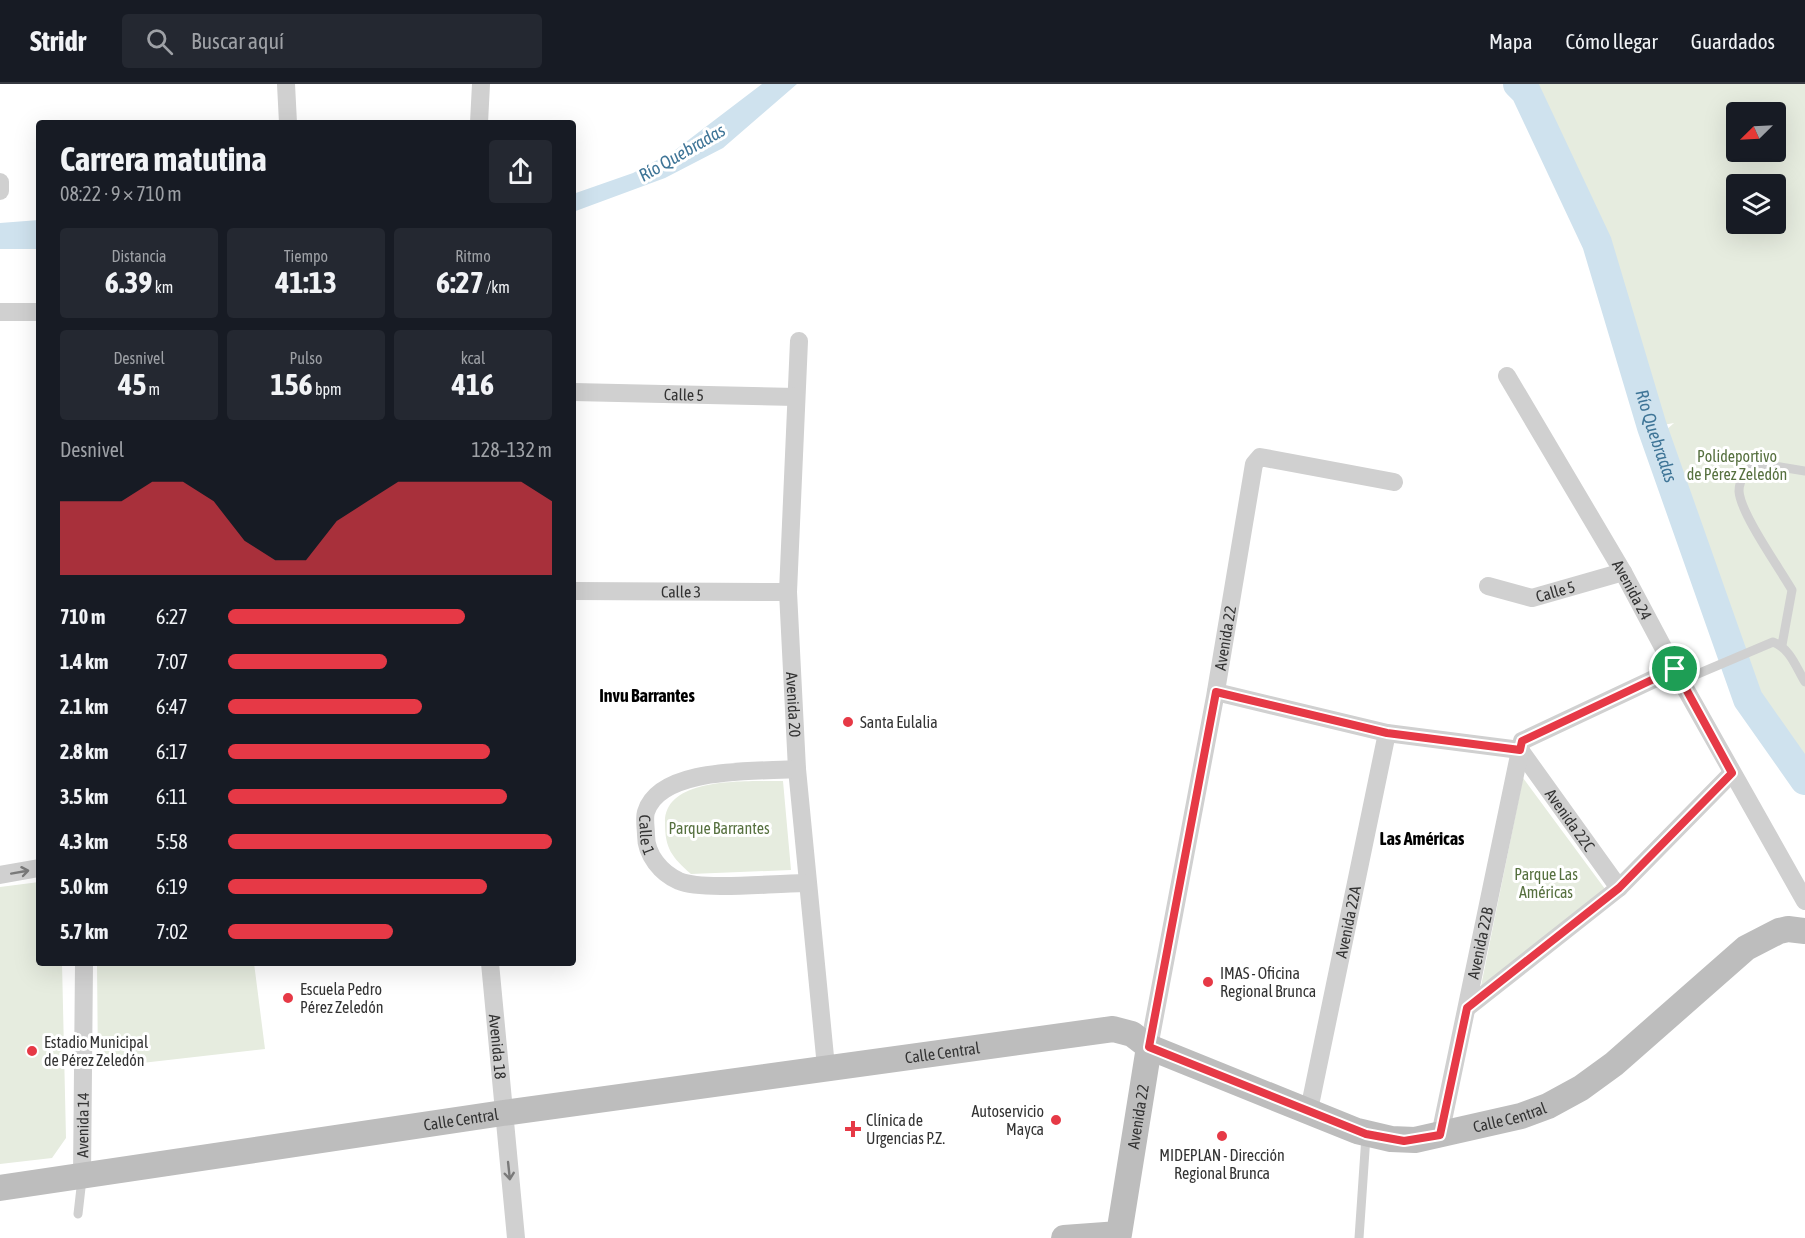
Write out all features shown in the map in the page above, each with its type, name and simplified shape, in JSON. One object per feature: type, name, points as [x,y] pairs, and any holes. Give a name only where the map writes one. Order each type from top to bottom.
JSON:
[{"type":"main road","name":"Calle Central","points":[[0,1188],[503,1113],[1113,1029],[1132,1034],[1149,1047],[1366,1134],[1404,1141],[1521,1116],[1567,1097],[1631,1049],[1746,948],[1779,931],[1788,929],[1805,931]]},
{"type":"main road","name":"Avenida 22","points":[[1119,1236],[1149,1047]]},
{"type":"main road","points":[[1064,1238],[1119,1236]]},
{"type":"street","points":[[286,84],[288,120]]},
{"type":"street","points":[[479,120],[481,84]]},
{"type":"street","points":[[0,182],[0,191]]},
{"type":"street","points":[[0,312],[36,312]]},
{"type":"street","name":"Avenida 20","points":[[799,341],[788,592],[796,769],[826,1067]]},
{"type":"street","name":"Avenida 24","points":[[1507,376],[1623,572],[1732,773],[1805,901]]},
{"type":"street","name":"Calle 5","points":[[576,392],[796,397]]},
{"type":"street","name":"Avenida 22","points":[[1149,1047],[1216,692],[1256,460],[1260,457],[1394,482]]},
{"type":"street","name":"Calle 5","points":[[1488,586],[1533,598],[1623,572]]},
{"type":"street","name":"Calle 3","points":[[576,591],[788,592]]},
{"type":"street","points":[[1216,692],[1387,733],[1520,750],[1522,741],[1678,675]]},
{"type":"street","name":"Avenida 22A","points":[[1309,1110],[1387,733]]},
{"type":"street","name":"Avenida 22C","points":[[1520,750],[1619,888]]},
{"type":"street","name":"Avenida 22B","points":[[1440,1135],[1520,750]]},
{"type":"street","name":"Calle 1","points":[[796,769],[694,776],[664,788],[646,812],[646,842],[658,868],[680,881],[700,885],[807,883]]},
{"type":"street","points":[[1467,1008],[1619,888],[1732,773]]},
{"type":"street","points":[[0,875],[36,869]]},
{"type":"street","name":"Avenida 14","points":[[82,1177],[84,966]]},
{"type":"street","name":"Avenida 18","points":[[490,966],[516,1238]]},
{"type":"lane","points":[[1782,645],[1792,590],[1747,514],[1739,491],[1743,476],[1755,463],[1805,471]]},
{"type":"lane","points":[[1678,675],[1773,642],[1782,645],[1805,682]]},
{"type":"lane","points":[[1359,1238],[1366,1134]]},
{"type":"lane","points":[[78,1214],[82,1177]]},
{"type":"green space","name":"Polideportivo de Pérez Zeledón","points":[[1518,84],[1805,84],[1805,780],[1748,699],[1656,439],[1674,423],[1652,427],[1597,243],[1526,92]]},
{"type":"green space","name":"Parque Las Américas","points":[[1523,778],[1605,889],[1479,996]]},
{"type":"green space","name":"Parque Barrantes","points":[[783,781],[791,870],[691,874],[674,857],[666,840],[665,823],[668,807],[679,796],[712,784]]},
{"type":"green space","name":"Estadio Municipal de Pérez Zeledón","points":[[36,882],[36,966],[62,966],[66,1138],[52,1158],[0,1164],[0,887]]},
{"type":"green space","points":[[97,966],[254,966],[265,1049],[98,1068]]},
{"type":"water","points":[[762,84],[797,84],[723,148],[665,178],[576,211],[576,193],[633,173],[674,151]]},
{"type":"water","points":[[36,220],[36,249],[0,249],[0,223]]},
{"type":"waterway","name":"Río Quebradas","points":[[1518,84],[1526,92],[1597,243],[1652,427],[1748,699],[1805,780]]},
{"type":"place","name":"Santa Eulalia","points":[[848,722]]},
{"type":"place","name":"IMAS - Oficina Regional Brunca","points":[[1208,982]]},
{"type":"place","name":"Escuela Pedro Pérez Zeledón","points":[[288,998]]},
{"type":"place","name":"Estadio Municipal de Pérez Zeledón","points":[[32,1051]]},
{"type":"place","name":"Autoservicio Mayca","points":[[1056,1120]]},
{"type":"place","name":"Clínica de Urgencias P.Z.","points":[[853,1129]]},
{"type":"place","name":"MIDEPLAN - Dirección Regional Brunca","points":[[1222,1136]]},
{"type":"district","name":"Invu Barrantes","points":[[647,696]]},
{"type":"district","name":"Las Américas","points":[[1422,839]]},
{"type":"route","points":[[1675,669],[1732,773],[1619,888],[1467,1008],[1440,1135],[1404,1141],[1366,1134],[1149,1047],[1216,692],[1387,733],[1520,750],[1522,741],[1675,669]]}]
